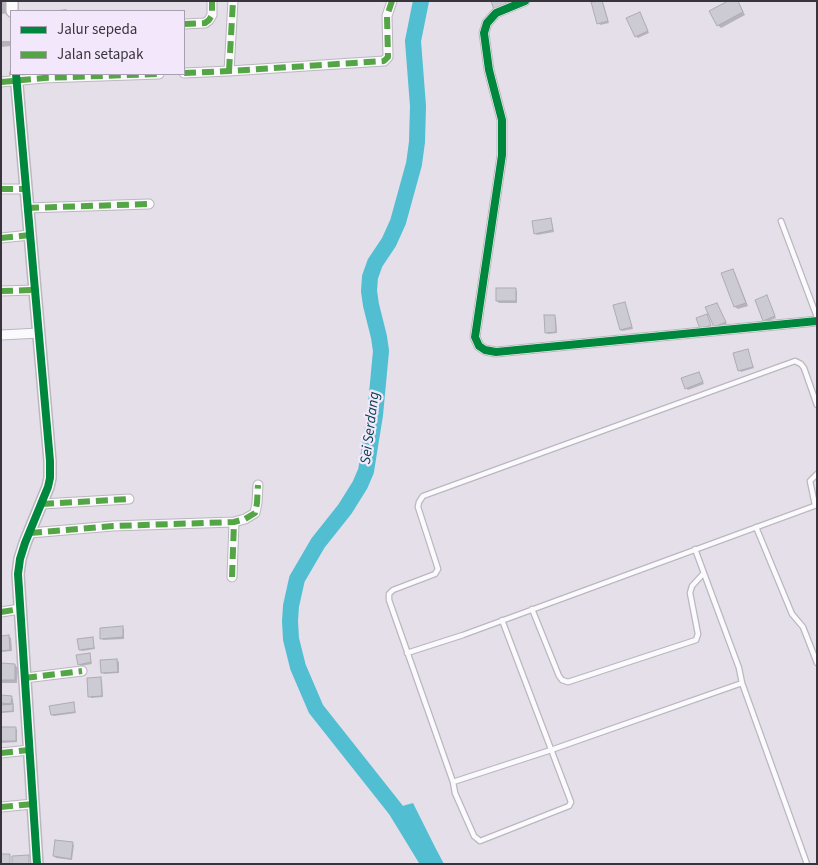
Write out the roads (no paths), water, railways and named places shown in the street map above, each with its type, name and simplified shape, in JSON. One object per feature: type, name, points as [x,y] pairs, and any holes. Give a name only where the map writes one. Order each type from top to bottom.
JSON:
[{"type":"street","points":[[185,24],[205,23],[209,20],[212,15],[212,1]]},
{"type":"street","points":[[229,71],[233,1]]},
{"type":"street","points":[[185,73],[384,61],[388,56],[387,16],[392,1]]},
{"type":"street","points":[[524,1],[496,13],[487,23],[484,33],[489,70],[502,120],[502,155],[475,337],[479,346],[485,350],[496,352],[817,321]]},
{"type":"street","points":[[1,82],[17,77],[112,75]]},
{"type":"street","points":[[17,77],[50,461],[50,478],[42,504],[20,559],[18,583],[37,864]]},
{"type":"street","points":[[1,189],[26,189]]},
{"type":"street","points":[[27,208],[150,204]]},
{"type":"street","points":[[1,238],[30,235]]},
{"type":"street","points":[[1,291],[34,290]]},
{"type":"street","points":[[1,335],[38,333]]},
{"type":"street","points":[[30,533],[113,526],[234,522],[245,519],[255,513],[258,485]]},
{"type":"street","points":[[42,504],[129,499]]},
{"type":"street","points":[[232,577],[234,522]]},
{"type":"street","points":[[1,612],[20,609]]},
{"type":"street","points":[[25,678],[82,671]]},
{"type":"street","points":[[1,753],[29,750]]},
{"type":"street","points":[[1,807],[33,804]]},
{"type":"lane","points":[[781,221],[817,317]]},
{"type":"lane","points":[[502,620],[571,799],[571,805],[480,841],[474,836],[455,792],[388,596],[393,590],[435,574],[438,569],[418,507],[418,502],[422,496],[795,361],[804,368],[817,405]]},
{"type":"lane","points":[[407,653],[463,635],[816,505],[810,481],[817,474]]},
{"type":"lane","points":[[756,527],[792,614],[803,628],[817,663]]},
{"type":"lane","points":[[695,548],[807,864]]},
{"type":"lane","points":[[532,610],[559,676],[562,680],[568,682],[696,640],[698,634],[690,593],[692,586],[703,574]]},
{"type":"lane","points":[[453,782],[552,750],[742,683]]},
{"type":"water","points":[[413,803],[444,864],[420,864],[388,810]]},
{"type":"waterway","name":"Sei Serdang","points":[[421,1],[413,41],[418,106],[414,164],[398,222],[389,242],[375,263],[370,277],[371,305],[381,351],[375,415],[366,471],[360,485],[345,509],[318,543],[297,579],[290,621],[291,639],[298,667],[316,709],[396,810],[429,864]]}]
